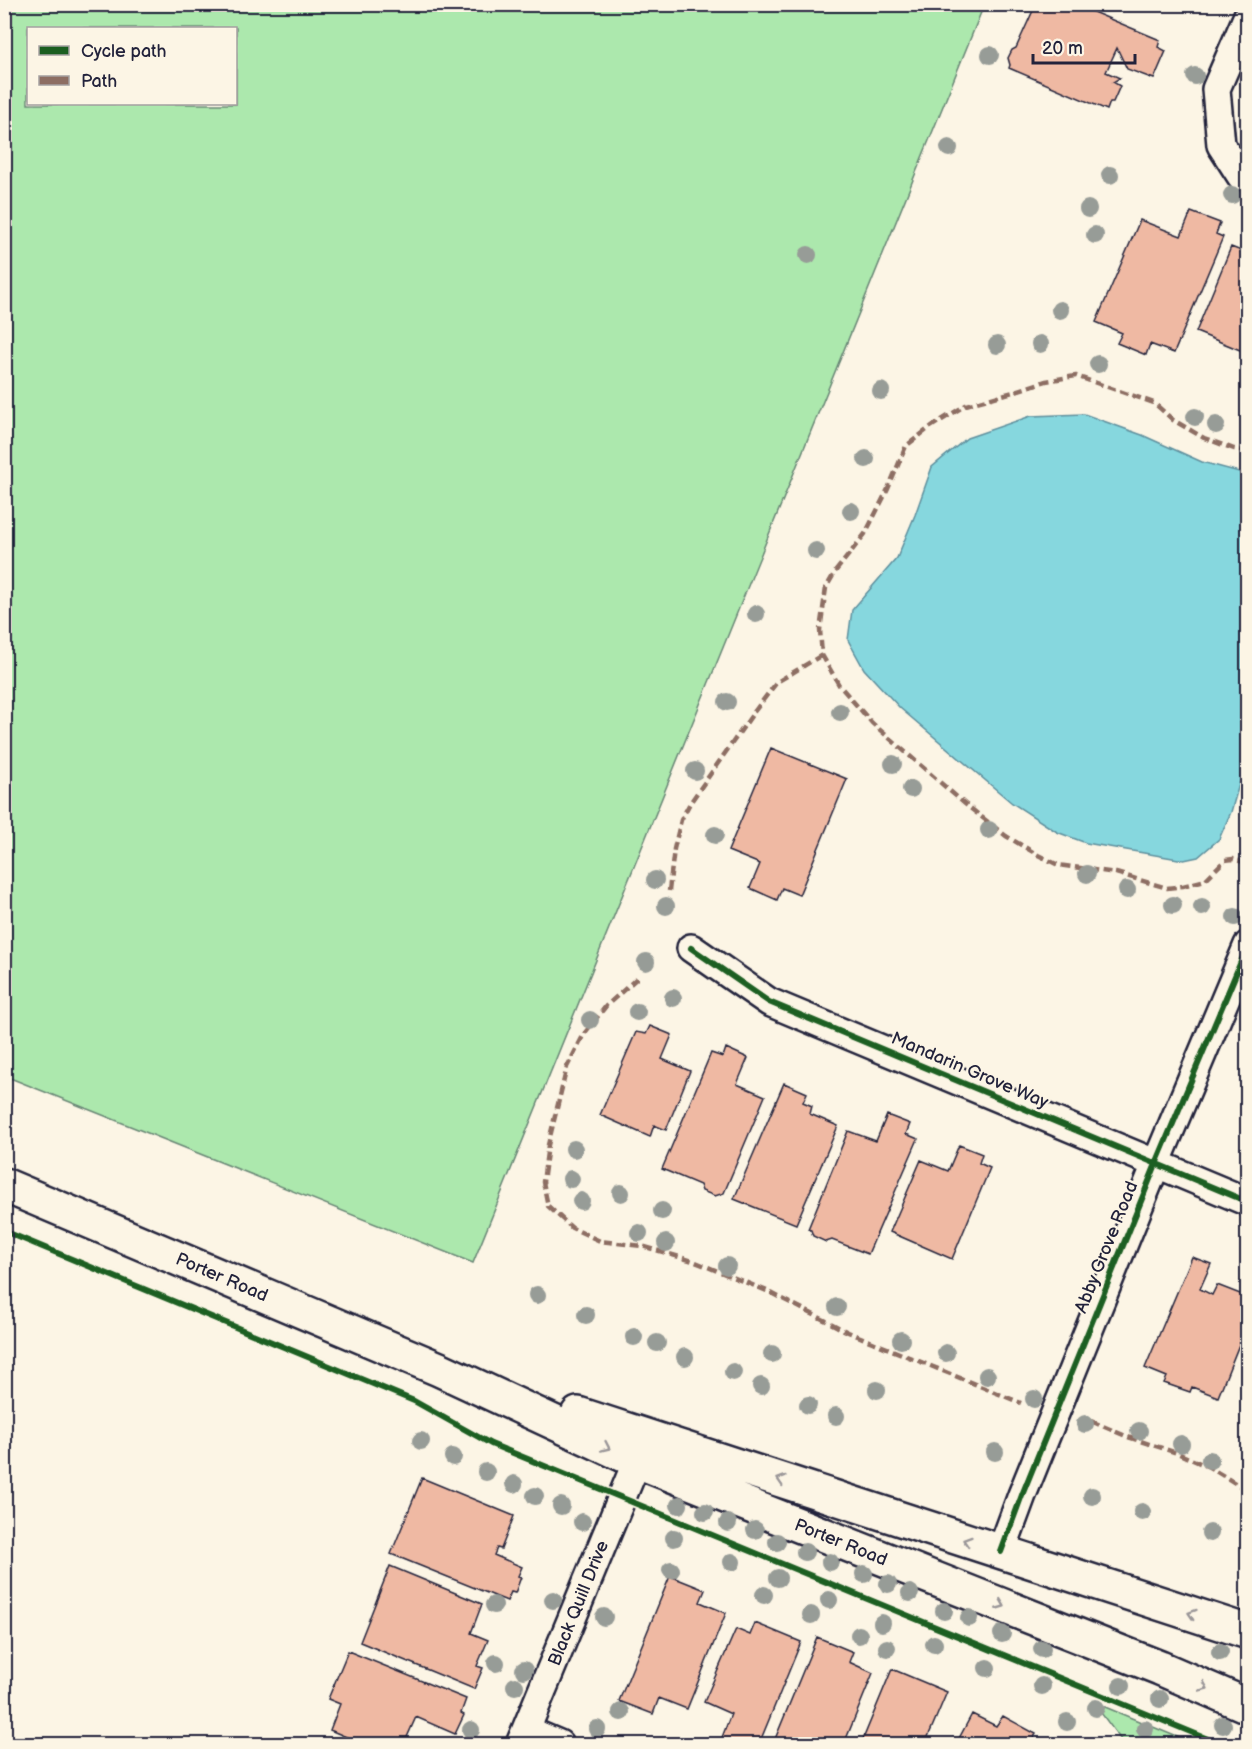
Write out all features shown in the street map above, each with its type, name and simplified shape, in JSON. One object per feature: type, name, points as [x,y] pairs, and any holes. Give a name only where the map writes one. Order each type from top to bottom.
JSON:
[{"type":"main road","name":"Porter Road","points":[[4,1185],[439,1369],[637,1461],[1160,1668],[1248,1706]]},
{"type":"main road","name":"Porter Road","points":[[439,1369],[1248,1632]]},
{"type":"street","points":[[1248,15],[1216,90],[1221,145],[1241,176],[1248,178]]},
{"type":"street","name":"Abby Grove Road","points":[[1001,1552],[1156,1164],[1248,945]]},
{"type":"street","name":"Mandarin Grove Way","points":[[692,948],[770,1002],[1248,1202]]},
{"type":"street","name":"Black Quill Drive","points":[[523,1737],[637,1461]]},
{"type":"street","points":[[523,1737],[559,1744]]},
{"type":"green space","points":[[4,5],[984,5],[473,1263],[5,1076]]},
{"type":"green space","points":[[1093,1702],[1194,1744],[1124,1744]]},
{"type":"water","points":[[1084,414],[1142,435],[1202,462],[1247,474],[1247,757],[1231,812],[1219,839],[1198,857],[1184,860],[1086,843],[1057,832],[1012,803],[900,708],[864,669],[848,640],[852,610],[897,558],[932,467],[967,438],[1031,416]]},
{"type":"building","points":[[1036,4],[1074,4],[1160,40],[1158,47],[1166,51],[1154,79],[1127,69],[1117,48],[1106,72],[1120,78],[1113,82],[1120,86],[1107,110],[1009,68],[1008,58],[1012,50],[1016,48]]},
{"type":"building","points":[[1191,212],[1220,223],[1216,234],[1223,237],[1174,353],[1150,344],[1146,355],[1117,343],[1122,333],[1096,322],[1140,220],[1181,236]]},
{"type":"building","points":[[1231,247],[1244,252],[1242,255],[1248,258],[1248,347],[1245,352],[1196,332]]},
{"type":"building","points":[[771,748],[847,779],[799,895],[782,888],[777,900],[750,888],[760,864],[728,851]]},
{"type":"building","points":[[650,1026],[672,1035],[662,1059],[690,1071],[666,1130],[654,1125],[650,1137],[600,1115],[636,1032],[646,1034]]},
{"type":"building","points":[[726,1048],[748,1058],[737,1084],[765,1096],[724,1193],[715,1196],[702,1191],[700,1185],[662,1169],[711,1053],[723,1057]]},
{"type":"building","points":[[784,1083],[807,1093],[803,1102],[812,1106],[810,1114],[838,1126],[796,1224],[734,1199]]},
{"type":"building","points":[[887,1115],[910,1124],[906,1134],[918,1139],[868,1254],[832,1240],[826,1242],[813,1236],[811,1230],[808,1229],[848,1131],[876,1141]]},
{"type":"building","points":[[959,1145],[982,1154],[979,1163],[990,1168],[952,1259],[890,1232],[921,1160],[948,1171]]},
{"type":"building","points":[[1192,1257],[1211,1264],[1200,1289],[1212,1295],[1217,1285],[1248,1297],[1248,1322],[1218,1397],[1192,1387],[1190,1392],[1164,1383],[1167,1377],[1145,1368]]},
{"type":"building","points":[[422,1478],[514,1516],[501,1549],[497,1548],[494,1555],[522,1567],[515,1593],[511,1592],[507,1601],[391,1554]]},
{"type":"building","points":[[390,1566],[482,1604],[471,1633],[488,1640],[477,1666],[483,1668],[474,1689],[360,1642]]},
{"type":"building","points":[[670,1576],[705,1590],[700,1602],[726,1613],[687,1709],[659,1698],[653,1714],[619,1701]]},
{"type":"building","points":[[755,1623],[801,1642],[759,1744],[727,1744],[721,1740],[731,1714],[704,1702],[736,1629],[750,1635]]},
{"type":"building","points":[[817,1637],[853,1652],[849,1662],[873,1673],[844,1744],[773,1744]]},
{"type":"building","points":[[348,1651],[466,1699],[461,1713],[464,1715],[455,1734],[416,1717],[404,1744],[363,1744],[330,1730],[340,1704],[328,1699]]},
{"type":"building","points":[[892,1669],[947,1692],[925,1744],[861,1744]]},
{"type":"building","points":[[972,1714],[996,1726],[1003,1716],[1036,1734],[1030,1744],[956,1744]]},
{"type":"marked path","points":[[1247,863],[1233,859],[1225,860],[1205,880],[1167,888],[1116,873],[1058,865],[1038,855],[1006,836],[965,804],[872,723],[839,685],[822,655],[820,630],[826,588],[835,572],[865,534],[888,489],[906,446],[932,426],[966,405],[1046,381],[1076,376],[1154,403],[1173,420],[1204,438],[1234,449],[1248,451]]},
{"type":"marked path","points":[[669,891],[674,849],[681,820],[690,803],[777,682],[822,655]]},
{"type":"marked path","points":[[637,978],[606,1006],[584,1034],[567,1067],[548,1145],[543,1182],[548,1206],[572,1228],[600,1241],[642,1246],[693,1261],[767,1291],[848,1332],[1021,1403]]},
{"type":"marked path","points":[[1091,1421],[1209,1467],[1248,1491]]},
{"type":"cycle path","points":[[1001,1552],[1156,1164],[1248,945]]},
{"type":"cycle path","points":[[691,948],[769,1002],[1248,1202]]},
{"type":"cycle path","points":[[4,1231],[414,1401],[491,1444],[1220,1744]]}]
